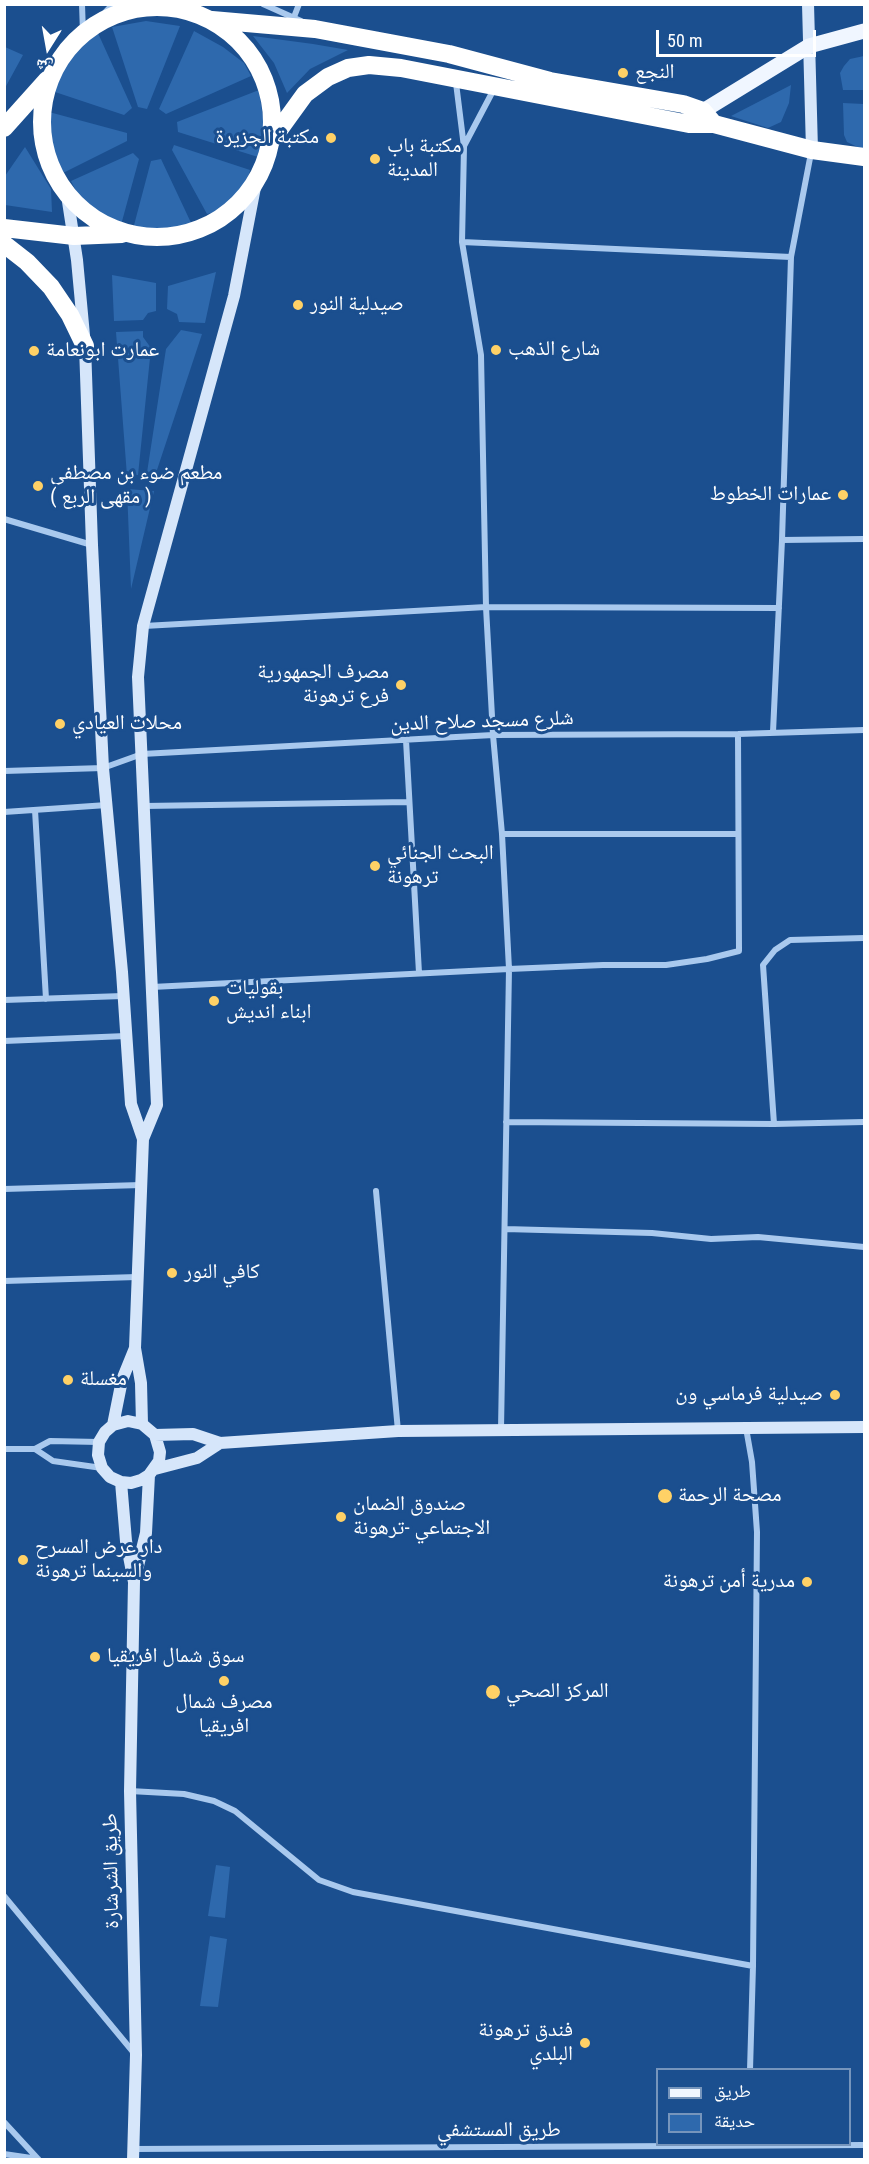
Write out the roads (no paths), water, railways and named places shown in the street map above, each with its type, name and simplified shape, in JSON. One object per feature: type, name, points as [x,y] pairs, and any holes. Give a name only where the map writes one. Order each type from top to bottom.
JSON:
[{"type":"highway","points":[[4,128],[50,77],[61,57],[88,28],[118,13],[143,6],[171,6],[212,20],[240,42],[261,71],[272,105],[271,141]]},
{"type":"highway","points":[[212,20],[315,29],[449,54],[550,81],[673,102],[708,117],[812,150],[864,157]]},
{"type":"highway","points":[[4,228],[74,236],[126,233],[156,237],[186,234],[214,222],[238,205],[256,182],[271,141],[305,94],[328,77],[348,68],[369,65],[401,68],[689,124],[708,117]]},
{"type":"highway","points":[[50,77],[42,107],[42,138],[51,168],[67,195],[94,219],[126,233]]},
{"type":"highway","points":[[4,244],[27,262],[51,287],[70,315],[86,346]]},
{"type":"main road","points":[[708,117],[809,46],[864,31]]},
{"type":"street","points":[[82,4],[88,28],[113,4]]},
{"type":"street","points":[[263,4],[315,29]]},
{"type":"street","points":[[294,17],[299,4]]},
{"type":"street","points":[[773,732],[791,257],[812,150],[808,4]]},
{"type":"street","points":[[456,79],[464,147],[462,242],[481,355],[486,607],[509,969],[501,1429]]},
{"type":"street","points":[[464,147],[496,86]]},
{"type":"street","points":[[142,1424],[141,1383],[135,1348],[143,1138],[157,1105],[138,677],[143,626],[234,296],[256,182]]},
{"type":"street","points":[[67,195],[74,236],[86,346],[92,545],[103,768],[131,1104],[143,1138]]},
{"type":"street","points":[[462,242],[791,257]]},
{"type":"street","points":[[4,519],[92,545]]},
{"type":"street","points":[[782,540],[864,539]]},
{"type":"street","points":[[143,626],[486,607],[779,608]]},
{"type":"street","name":"شلرع مسجد صلاح الدين","points":[[4,771],[103,768],[142,754],[493,735],[738,734],[864,730]]},
{"type":"street","points":[[152,987],[509,969],[666,965],[707,959],[739,951],[738,734]]},
{"type":"street","points":[[406,740],[419,973]]},
{"type":"street","points":[[144,806],[409,802]]},
{"type":"street","points":[[4,812],[107,805]]},
{"type":"street","points":[[35,810],[46,999]]},
{"type":"street","points":[[502,834],[737,834]]},
{"type":"street","points":[[774,1124],[763,965],[775,950],[790,940],[864,938]]},
{"type":"street","points":[[4,1000],[123,996]]},
{"type":"street","points":[[4,1041],[126,1036]]},
{"type":"street","points":[[506,1122],[774,1124],[864,1122]]},
{"type":"street","points":[[4,1190],[141,1185]]},
{"type":"street","points":[[376,1191],[398,1431]]},
{"type":"street","points":[[505,1229],[652,1233],[711,1239],[758,1237],[864,1247]]},
{"type":"street","points":[[4,1281],[137,1277]]},
{"type":"street","points":[[113,1425],[122,1380],[135,1348]]},
{"type":"street","points":[[134,1582],[146,1533],[152,1472],[160,1452],[155,1435],[142,1424],[128,1420],[113,1425],[105,1432],[99,1442],[98,1455],[102,1468],[110,1477],[131,1483],[141,1480],[152,1472],[197,1458],[220,1443]]},
{"type":"street","points":[[155,1435],[193,1434],[220,1443],[398,1431],[864,1427]]},
{"type":"street","points":[[746,1428],[752,1462],[756,1532],[753,1966],[750,2068]]},
{"type":"street","points":[[4,1449],[35,1449],[50,1441],[99,1442]]},
{"type":"street","points":[[35,1449],[53,1461],[102,1468]]},
{"type":"street","points":[[121,1482],[126,1540],[134,1582]]},
{"type":"street","name":"طريق الشرشارة","points":[[133,2155],[136,2055],[130,1791],[134,1582]]},
{"type":"street","points":[[130,1791],[184,1794],[214,1801],[235,1811],[319,1880],[353,1892],[753,1966]]},
{"type":"street","points":[[4,1896],[136,2055]]},
{"type":"street","points":[[4,2122],[39,2159]]},
{"type":"street","name":"طريق المستشفي","points":[[133,2155],[686,2146]]},
{"type":"street","points":[[4,2154],[39,2159]]},
{"type":"place","name":"النجع","points":[[623,73]]},
{"type":"place","name":"مكتبة الجزيرة","points":[[331,138]]},
{"type":"place","name":"مكتبة باب المدينة","points":[[375,159]]},
{"type":"place","name":"صيدلية النور","points":[[298,305]]},
{"type":"place","name":"شارع الذهب","points":[[496,350]]},
{"type":"place","name":"عمارت ابونعامة","points":[[34,351]]},
{"type":"place","name":"مطعم ضوء بن مصطفى ( مقهى الربع )","points":[[38,486]]},
{"type":"place","name":"عمارات الخطوط","points":[[843,495]]},
{"type":"place","name":"مصرف الجمهورية فرع ترهونة","points":[[401,685]]},
{"type":"place","name":"محلات العيادي","points":[[60,724]]},
{"type":"place","name":"البحث الجنائي ترهونة","points":[[375,866]]},
{"type":"place","name":"بقوليات ابناء انديش","points":[[214,1001]]},
{"type":"place","name":"كافي النور","points":[[172,1273]]},
{"type":"place","name":"مغسلة","points":[[68,1380]]},
{"type":"place","name":"صيدلية فرماسي ون","points":[[835,1395]]},
{"type":"place","name":"مصحة الرحمة","points":[[665,1496]]},
{"type":"place","name":"صندوق الضمان الاجتماعي -ترهونة","points":[[341,1517]]},
{"type":"place","name":"دار عرض المسرح والسينما ترهونة","points":[[23,1560]]},
{"type":"place","name":"مدرية أمن ترهونة","points":[[807,1582]]},
{"type":"place","name":"سوق شمال افريقيا","points":[[95,1657]]},
{"type":"place","name":"مصرف شمال افريقيا","points":[[224,1681]]},
{"type":"place","name":"المركز الصحي","points":[[493,1692]]},
{"type":"place","name":"فندق ترهونة البلدي","points":[[585,2043]]}]
